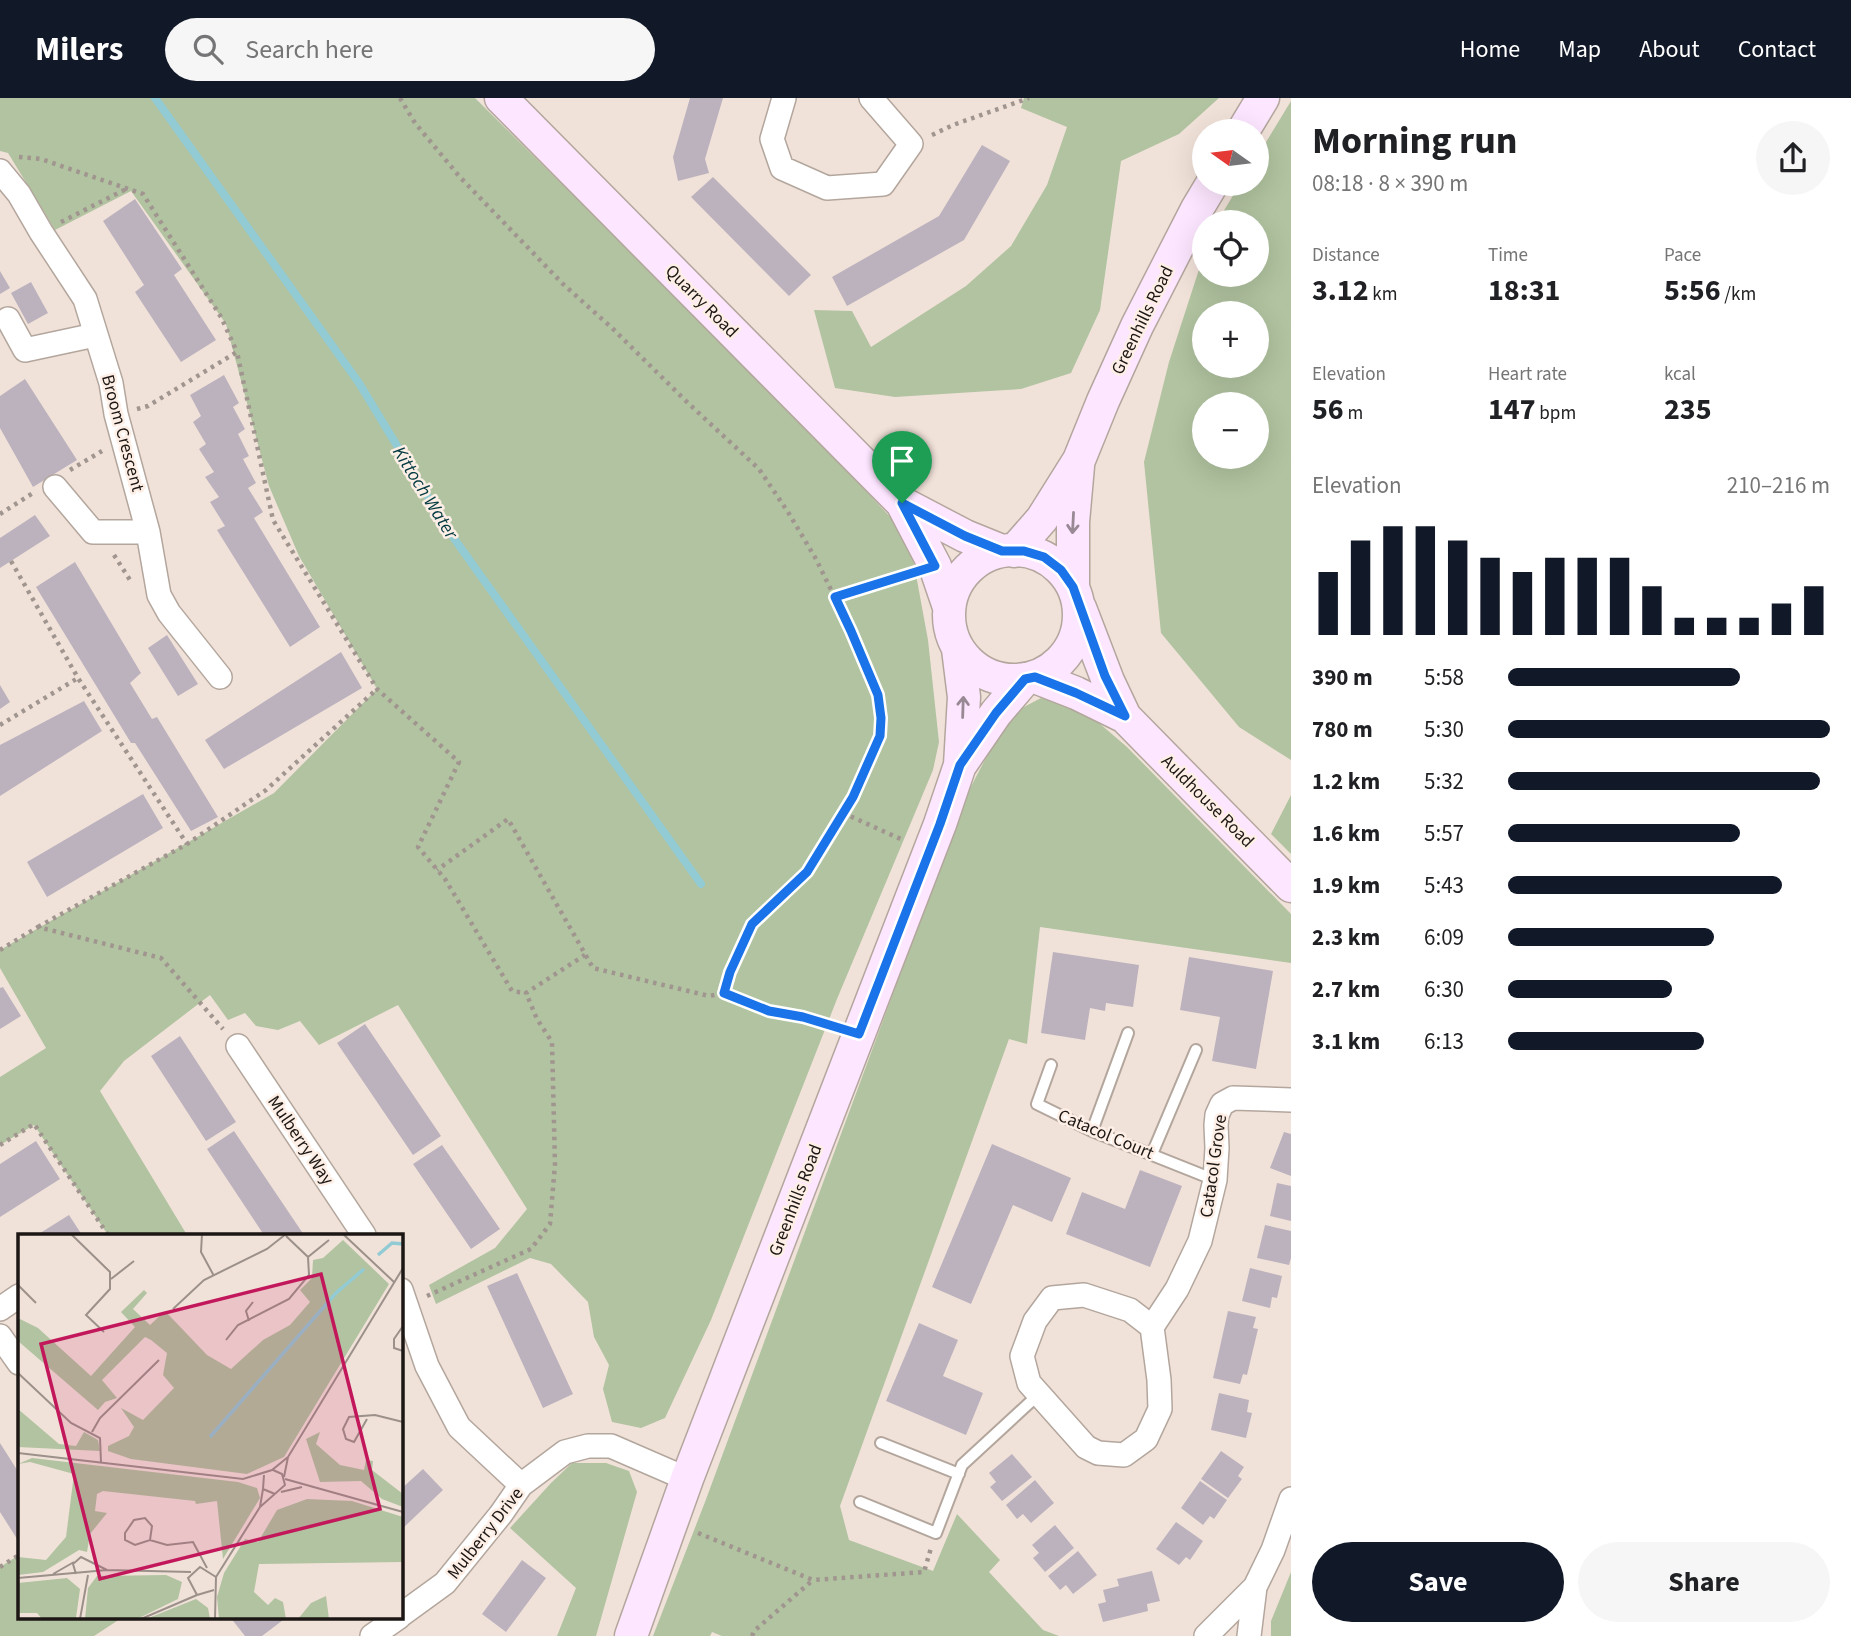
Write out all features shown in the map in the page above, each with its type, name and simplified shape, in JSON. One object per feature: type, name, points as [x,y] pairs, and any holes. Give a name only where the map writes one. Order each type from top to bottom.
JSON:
[{"type":"street","name":"Quarry Road","points":[[501,98],[902,503],[935,566],[949,607]]},
{"type":"street","points":[[783,98],[772,139],[782,169],[827,188],[883,184],[911,144],[872,98]]},
{"type":"street","points":[[1250,119],[1263,98]]},
{"type":"street","name":"Broom Crescent","points":[[7,164],[19,194],[85,299],[111,383],[116,414],[148,532],[159,595],[169,613],[220,677]]},
{"type":"street","name":"Greenhills Road","points":[[1008,551],[1042,519],[1079,460],[1137,326],[1204,196]]},
{"type":"street","points":[[8,319],[25,350],[95,335]]},
{"type":"street","name":"Greenhills Road","points":[[1076,597],[1073,522],[1079,460]]},
{"type":"street","points":[[55,487],[93,533],[148,532]]},
{"type":"street","name":"Quarry Road","points":[[902,503],[965,536],[1008,551]]},
{"type":"street","points":[[1008,551],[1024,551],[1044,557],[1061,570],[1076,597],[1078,629],[1069,650],[1055,666],[1030,678],[1013,681],[992,677],[972,666],[958,649],[950,628],[949,607],[955,587],[967,570],[984,557],[1008,551]]},
{"type":"street","name":"Auldhouse Road","points":[[1076,597],[1108,681],[1125,716],[1291,886]]},
{"type":"street","name":"Greenhills Road","points":[[631,1636],[687,1479],[930,852],[960,765],[964,697],[958,649]]},
{"type":"street","name":"Greenhills Road","points":[[960,765],[996,713],[1030,678]]},
{"type":"street","name":"Auldhouse Road","points":[[1030,678],[1076,693],[1125,716]]},
{"type":"street","name":"Mulberry Way","points":[[237,1046],[363,1234]]},
{"type":"street","name":"Catacol Grove","points":[[1152,1326],[1177,1289],[1200,1241],[1214,1180],[1217,1115],[1222,1104],[1233,1098],[1291,1098]]},
{"type":"street","points":[[1084,1295],[1130,1310],[1152,1326],[1160,1409],[1146,1439],[1124,1455],[1098,1454],[1086,1447],[1029,1383],[1022,1356],[1035,1321],[1052,1298],[1084,1295]]},
{"type":"street","points":[[0,1309],[18,1297]]},
{"type":"street","points":[[404,1298],[427,1366],[459,1427],[521,1485]]},
{"type":"street","points":[[0,1336],[18,1362]]},
{"type":"street","name":"Mulberry Drive","points":[[402,1615],[445,1583],[521,1485],[565,1452],[588,1446],[611,1446],[687,1479]]},
{"type":"street","points":[[1249,1636],[1255,1587],[1273,1550],[1291,1499]]},
{"type":"street","points":[[1206,1636],[1255,1587]]},
{"type":"street","name":"Mulberry Drive","points":[[372,1636],[397,1618]]},
{"type":"lane","points":[[1092,1131],[1128,1033]]},
{"type":"lane","points":[[1152,1154],[1196,1050]]},
{"type":"lane","name":"Catacol Court","points":[[1051,1065],[1037,1104],[1092,1131],[1214,1180]]},
{"type":"lane","points":[[860,1502],[936,1533],[962,1465],[1039,1394]]},
{"type":"lane","points":[[881,1443],[959,1474]]},
{"type":"path","points":[[400,98],[415,122],[459,176],[563,284],[759,469],[816,559],[878,695],[880,736],[853,797],[807,872],[752,924],[730,972],[724,993]]},
{"type":"path","points":[[911,144],[953,125],[1029,98]]},
{"type":"path","points":[[7,164],[41,159],[143,194],[221,317],[236,352],[273,520],[377,689],[459,762],[418,847],[444,879],[512,991],[526,993],[585,955]]},
{"type":"path","points":[[41,232],[128,188]]},
{"type":"path","points":[[116,414],[148,407],[236,352]]},
{"type":"path","points":[[11,561],[78,678],[187,844]]},
{"type":"path","points":[[835,597],[935,566]]},
{"type":"path","points":[[0,725],[78,678]]},
{"type":"path","points":[[0,950],[187,844],[265,790],[377,689]]},
{"type":"path","points":[[844,813],[930,852]]},
{"type":"path","points":[[437,870],[508,818],[593,968],[709,996],[724,993],[769,1011],[803,1017],[859,1034]]},
{"type":"path","points":[[38,928],[161,958],[237,1046]]},
{"type":"path","points":[[404,1298],[531,1249],[550,1224],[555,1164],[552,1042],[537,1019],[526,993]]},
{"type":"path","points":[[0,1145],[34,1124],[107,1234]]},
{"type":"path","points":[[671,1522],[813,1580],[924,1572],[936,1533]]},
{"type":"path","points":[[0,1566],[18,1556]]},
{"type":"path","points":[[752,1636],[754,1631],[813,1580]]},
{"type":"green space","points":[[0,98],[475,98],[779,399],[897,524],[912,553],[928,640],[939,742],[933,770],[837,999],[711,1320],[665,1418],[641,1428],[612,1422],[603,1389],[609,1365],[594,1337],[588,1302],[551,1264],[530,1258],[436,1304],[429,1285],[495,1248],[527,1209],[398,1005],[319,1045],[300,1021],[278,1030],[256,1026],[245,1013],[228,1020],[210,995],[124,1061],[100,1091],[186,1234],[107,1234],[34,1125],[0,1145],[0,1077],[46,1048],[0,968],[0,950],[274,793],[377,689],[299,556],[269,486],[226,324],[131,191],[55,230],[8,153],[0,151]]},
{"type":"green space","points":[[1024,98],[1219,98],[1196,119],[1192,119],[1192,122],[1179,134],[1121,161],[1100,310],[1071,373],[1021,389],[895,397],[835,388],[814,310],[852,311],[871,347],[966,286],[1011,246],[1047,185],[1067,127],[1021,108]]},
{"type":"green space","points":[[1291,101],[1291,760],[1239,727],[1161,633],[1144,462],[1169,362],[1193,287],[1269,287],[1269,210],[1224,210],[1233,196],[1269,196],[1269,137]]},
{"type":"green space","points":[[1041,698],[1078,705],[1127,747],[1291,914],[1291,963],[1040,927],[1027,1044],[1009,1039],[840,1506],[849,1540],[933,1571],[957,1514],[1000,1560],[989,1572],[1043,1630],[1059,1636],[722,1636],[712,1632],[710,1636],[653,1636],[966,796],[999,733],[1022,708]]},
{"type":"green space","points":[[1291,795],[1291,854],[1271,834]]},
{"type":"green space","points":[[572,1463],[606,1463],[629,1471],[637,1492],[596,1636],[557,1636],[576,1588],[510,1528]]},
{"type":"green space","points":[[18,1556],[18,1618],[121,1618],[94,1636],[0,1636],[0,1567]]},
{"type":"green space","points":[[1291,1572],[1291,1636],[1271,1636],[1271,1621]]},
{"type":"building","points":[[690,98],[723,98],[705,159],[709,173],[678,181],[673,157]]},
{"type":"building","points":[[982,145],[1010,161],[964,240],[847,306],[832,277],[939,216]]},
{"type":"building","points":[[713,177],[811,275],[789,296],[691,197]]},
{"type":"building","points":[[135,199],[182,269],[174,275],[216,340],[181,362],[135,292],[144,285],[103,221]]},
{"type":"building","points":[[0,271],[10,288],[0,294]]},
{"type":"building","points":[[31,282],[48,313],[28,324],[11,293]]},
{"type":"building","points":[[224,375],[239,403],[233,407],[245,429],[238,434],[249,456],[243,459],[256,483],[248,488],[263,512],[254,518],[320,627],[290,647],[217,530],[225,526],[210,502],[219,497],[205,477],[214,472],[199,449],[206,444],[193,422],[201,416],[190,395]]},
{"type":"building","points":[[25,379],[77,460],[33,487],[0,428],[0,396]]},
{"type":"building","points":[[35,515],[50,536],[0,568],[0,538]]},
{"type":"building","points":[[75,562],[141,673],[130,683],[152,719],[157,717],[218,817],[191,831],[135,743],[131,743],[36,587]]},
{"type":"building","points":[[167,635],[198,684],[178,696],[148,648]]},
{"type":"building","points":[[341,652],[362,688],[224,769],[205,740]]},
{"type":"building","points":[[0,685],[10,702],[0,709]]},
{"type":"building","points":[[84,701],[102,731],[0,796],[0,745]]},
{"type":"building","points":[[143,794],[163,828],[47,897],[27,862]]},
{"type":"building","points":[[1053,952],[1139,965],[1133,1007],[1106,1003],[1105,1011],[1090,1008],[1085,1040],[1041,1033]]},
{"type":"building","points":[[1189,957],[1273,971],[1256,1069],[1212,1061],[1220,1017],[1180,1010]]},
{"type":"building","points":[[3,987],[21,1016],[0,1029],[0,988]]},
{"type":"building","points":[[365,1024],[441,1136],[413,1155],[337,1043]]},
{"type":"building","points":[[180,1036],[236,1122],[206,1141],[151,1056]]},
{"type":"building","points":[[234,1131],[303,1234],[263,1234],[207,1149]]},
{"type":"building","points":[[1284,1132],[1291,1134],[1291,1176],[1270,1168]]},
{"type":"building","points":[[36,1141],[60,1179],[0,1217],[0,1164]]},
{"type":"building","points":[[992,1144],[1071,1178],[1052,1222],[1013,1205],[971,1304],[932,1287]]},
{"type":"building","points":[[442,1145],[500,1229],[471,1249],[413,1164]]},
{"type":"building","points":[[1140,1170],[1182,1186],[1150,1267],[1066,1234],[1082,1192],[1125,1209]]},
{"type":"building","points":[[1277,1183],[1291,1186],[1291,1221],[1270,1216]]},
{"type":"building","points":[[69,1215],[81,1234],[39,1234]]},
{"type":"building","points":[[1265,1225],[1291,1231],[1289,1265],[1257,1258]]},
{"type":"building","points":[[1250,1268],[1282,1276],[1277,1298],[1272,1297],[1270,1308],[1242,1301]]},
{"type":"building","points":[[517,1273],[573,1394],[543,1408],[487,1286]]},
{"type":"building","points":[[1228,1311],[1256,1317],[1253,1328],[1258,1329],[1247,1375],[1243,1374],[1240,1384],[1213,1378]]},
{"type":"building","points":[[919,1323],[958,1340],[943,1376],[983,1393],[966,1435],[886,1401]]},
{"type":"building","points":[[1219,1393],[1249,1400],[1247,1412],[1252,1413],[1246,1438],[1211,1430]]},
{"type":"building","points":[[0,1443],[18,1471],[18,1540],[0,1512]]},
{"type":"building","points":[[1221,1451],[1244,1467],[1238,1476],[1242,1479],[1228,1498],[1201,1479]]},
{"type":"building","points":[[1012,1454],[1032,1477],[1002,1501],[990,1487],[996,1482],[989,1473]]},
{"type":"building","points":[[423,1469],[443,1490],[402,1529],[402,1488]]},
{"type":"building","points":[[1035,1480],[1054,1503],[1031,1523],[1023,1514],[1017,1519],[1006,1505]]},
{"type":"building","points":[[1200,1481],[1227,1500],[1214,1519],[1210,1516],[1203,1525],[1181,1508]]},
{"type":"building","points":[[1176,1522],[1203,1541],[1190,1560],[1186,1557],[1179,1565],[1156,1549]]},
{"type":"building","points":[[1055,1525],[1074,1548],[1045,1572],[1033,1558],[1039,1553],[1032,1545]]},
{"type":"building","points":[[1078,1551],[1097,1575],[1073,1594],[1066,1585],[1060,1590],[1048,1576]]},
{"type":"building","points":[[522,1560],[546,1578],[506,1632],[482,1614]]},
{"type":"building","points":[[1152,1571],[1160,1601],[1147,1604],[1148,1611],[1103,1622],[1098,1604],[1106,1602],[1103,1590],[1119,1586],[1117,1579]]},
{"type":"building","points":[[231,1618],[286,1618],[262,1636],[245,1636]]},
{"type":"waterway","name":"Kittoch Water","points":[[155,98],[359,383],[448,530],[701,884]]},
{"type":"route","points":[[902,503],[965,536],[1002,551],[1024,551],[1044,557],[1061,570],[1073,587],[1105,676],[1125,716],[1035,677],[1025,679],[996,713],[960,765],[859,1034],[803,1017],[769,1011],[724,993],[730,972],[752,924],[807,872],[853,797],[880,736],[878,695],[835,597],[935,566],[902,503]]}]
